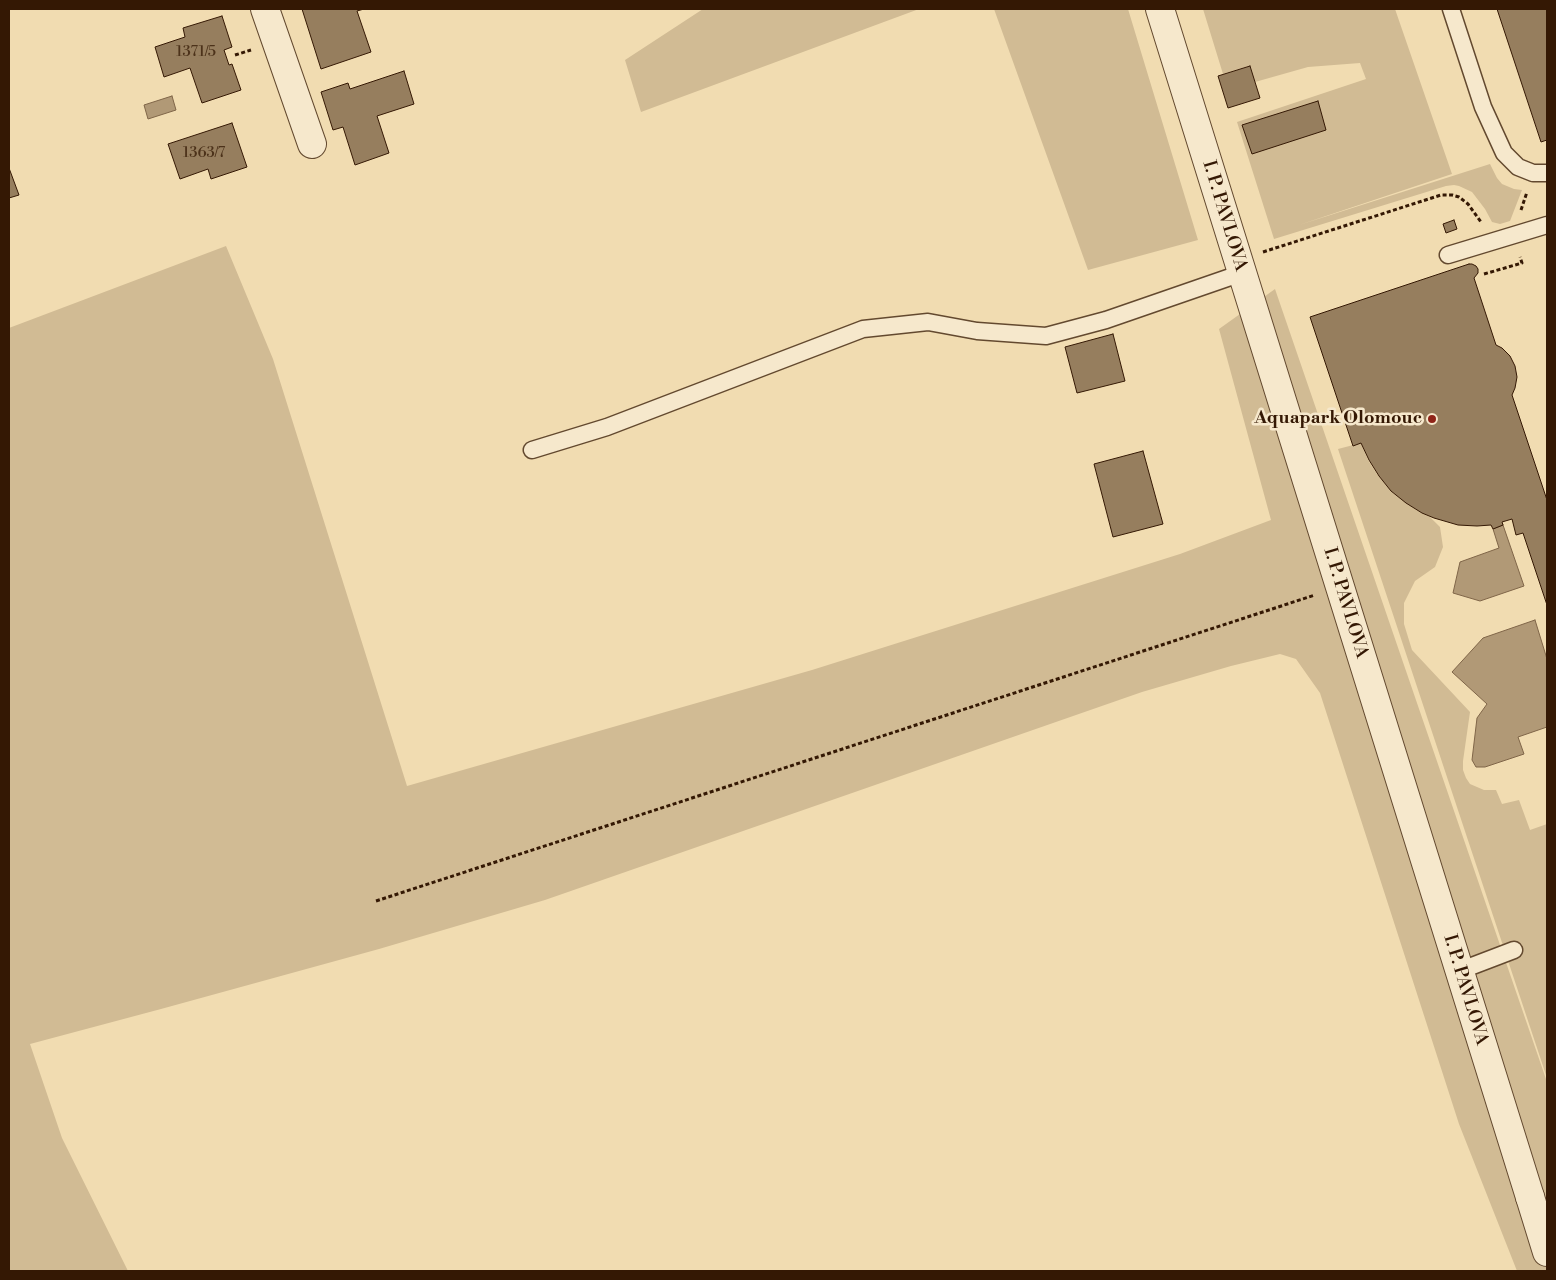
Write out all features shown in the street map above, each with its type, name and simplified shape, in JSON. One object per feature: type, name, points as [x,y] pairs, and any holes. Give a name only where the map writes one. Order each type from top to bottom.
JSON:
[{"type":"street","points":[[265,9],[312,144]]},
{"type":"street","name":"I. P. PAVLOVA","points":[[1160,9],[1547,1252]]},
{"type":"lane","points":[[1451,9],[1483,107],[1504,153],[1518,167],[1546,176]]},
{"type":"lane","points":[[1448,255],[1547,225]]},
{"type":"lane","points":[[532,450],[607,427],[863,330],[928,322],[977,331],[1046,336],[1106,320],[1239,263]]},
{"type":"lane","points":[[1459,971],[1514,950]]},
{"type":"path","points":[[1239,263],[1253,255],[1441,195],[1452,194],[1468,204],[1482,224],[1490,243]]},
{"type":"path","points":[[376,901],[1340,586]]},
{"type":"shaded area","points":[[703,9],[919,9],[641,112],[625,60]]},
{"type":"shaded area","points":[[994,9],[1128,9],[1198,240],[1088,270]]},
{"type":"shaded area","points":[[1203,9],[1395,9],[1452,174],[1299,225],[1490,164],[1502,184],[1522,190],[1510,221],[1500,224],[1492,222],[1472,192],[1454,185],[1274,239],[1237,122],[1366,79],[1360,63],[1308,67],[1255,82],[1249,66],[1223,74]]},
{"type":"shaded area","points":[[172,96],[176,110],[148,119],[144,105]]},
{"type":"shaded area","points":[[226,246],[273,359],[407,786],[812,670],[1180,554],[1271,520],[1219,329],[1275,289],[1547,1082],[1547,1271],[1517,1271],[1459,1124],[1320,693],[1296,659],[1280,654],[1142,692],[545,900],[379,949],[30,1044],[62,1138],[128,1271],[9,1271],[9,328]]},
{"type":"shaded area","points":[[1361,443],[1368,460],[1393,493],[1430,517],[1440,527],[1443,547],[1435,567],[1415,581],[1404,603],[1404,624],[1412,650],[1470,712],[1463,761],[1463,770],[1466,778],[1470,784],[1484,790],[1496,790],[1502,804],[1519,800],[1530,830],[1547,824],[1547,1078],[1338,449]]},
{"type":"shaded area","points":[[1503,525],[1524,586],[1480,601],[1453,593],[1460,562],[1499,548],[1493,529]]},
{"type":"shaded area","points":[[1535,620],[1547,659],[1547,727],[1518,737],[1524,754],[1485,767],[1476,767],[1472,760],[1477,718],[1487,704],[1452,672],[1483,638]]},
{"type":"building","points":[[302,9],[364,9],[357,11],[371,52],[321,69]]},
{"type":"building","points":[[1497,9],[1547,9],[1547,140],[1541,142]]},
{"type":"building","points":[[222,16],[232,47],[224,50],[229,65],[232,64],[241,90],[202,103],[190,68],[164,77],[155,47],[185,37],[183,28]]},
{"type":"building","points":[[1250,66],[1260,98],[1228,108],[1218,76]]},
{"type":"building","points":[[404,71],[414,104],[377,116],[389,153],[355,165],[343,127],[333,130],[321,92],[348,83],[350,89]]},
{"type":"building","points":[[1318,101],[1326,130],[1252,154],[1242,125]]},
{"type":"building","points":[[232,123],[247,167],[211,179],[208,169],[180,179],[168,144]]},
{"type":"building","points":[[9,168],[19,195],[9,198]]},
{"type":"building","points":[[1454,220],[1457,229],[1446,233],[1443,224]]},
{"type":"building","name":"Aquapark Olomouc","points":[[1469,264],[1476,266],[1478,269],[1478,273],[1474,278],[1496,345],[1510,356],[1515,366],[1517,377],[1512,395],[1547,500],[1547,605],[1523,533],[1516,535],[1512,519],[1502,522],[1503,525],[1493,529],[1491,525],[1458,525],[1422,513],[1391,491],[1369,460],[1361,443],[1353,446],[1310,317]]},
{"type":"building","points":[[1113,334],[1125,381],[1077,393],[1065,347]]},
{"type":"building","points":[[1143,451],[1163,524],[1113,537],[1094,464]]},
{"type":"place","name":"Aquapark Olomouc","points":[[1432,419]]}]
